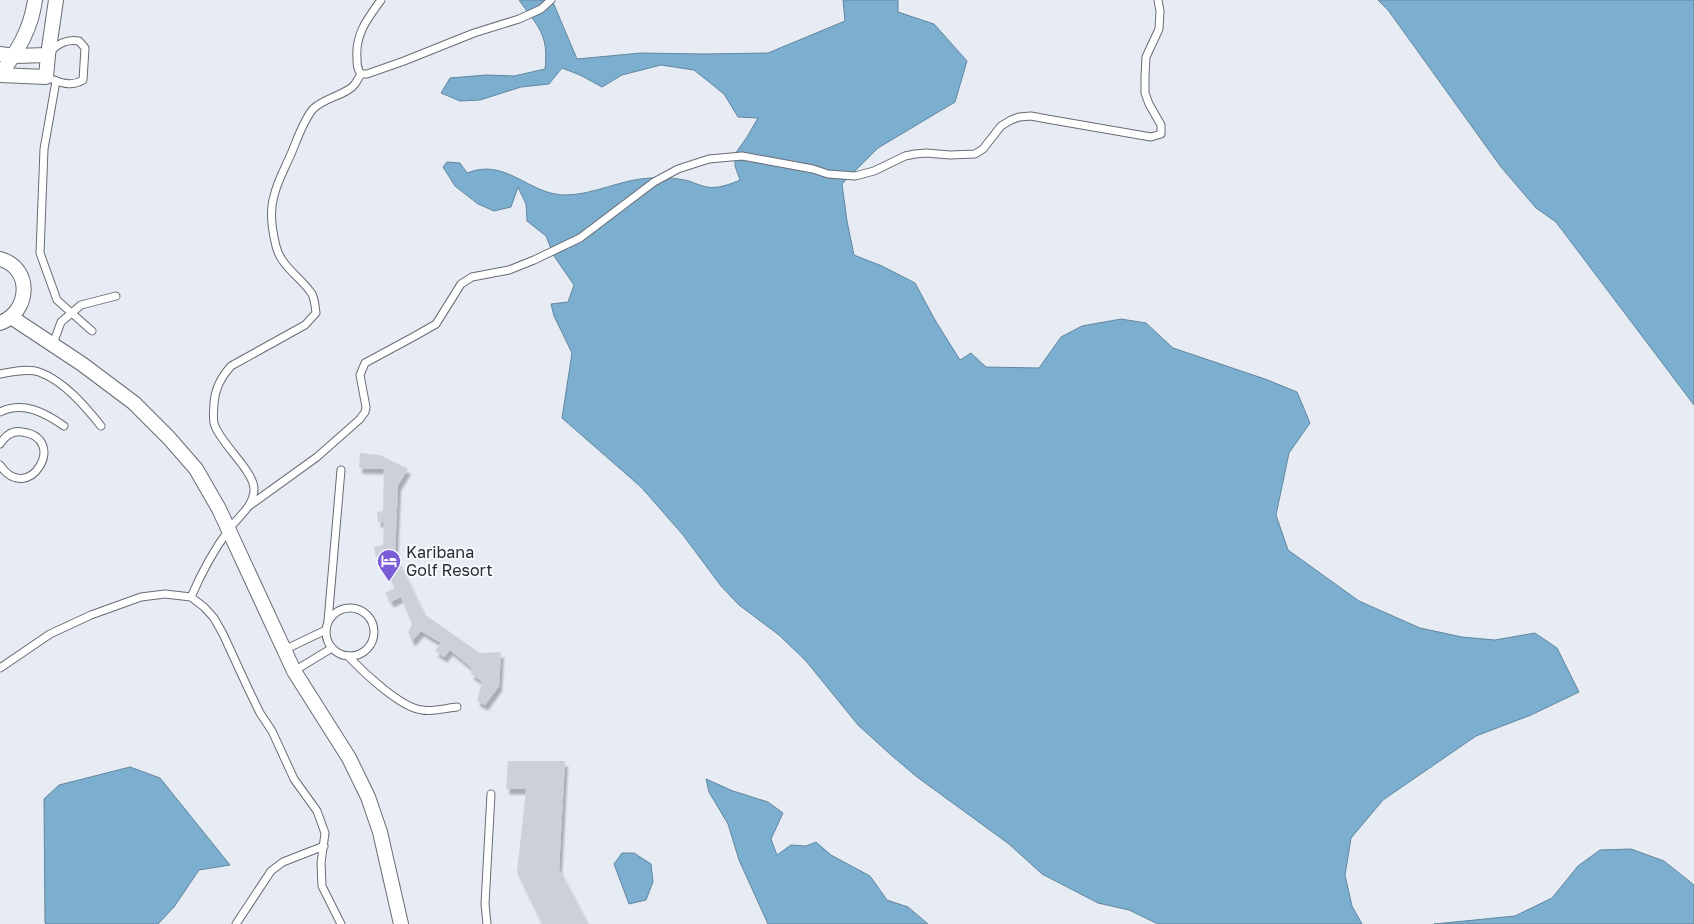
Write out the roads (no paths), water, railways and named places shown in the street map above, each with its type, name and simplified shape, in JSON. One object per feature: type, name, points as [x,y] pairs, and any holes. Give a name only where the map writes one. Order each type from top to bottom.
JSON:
[{"type":"street","points":[[35,0],[33,14],[24,39],[7,55],[0,75],[51,79],[48,55],[56,0]]},
{"type":"street","points":[[7,55],[48,55]]},
{"type":"street","points":[[2,258],[14,267],[21,276],[24,287],[19,309],[6,320],[54,344],[134,404],[169,438],[196,469],[219,509],[294,671],[349,758],[368,797],[380,832],[401,924]]},
{"type":"lane","points":[[361,74],[358,71],[356,56],[359,35],[367,20],[382,0]]},
{"type":"lane","points":[[361,74],[367,74],[404,62],[474,33],[519,19],[541,9],[551,0]]},
{"type":"lane","points":[[191,597],[201,575],[228,530],[249,506],[316,456],[352,426],[365,412],[366,407],[360,375],[365,363],[436,324],[456,290],[461,284],[472,277],[509,270],[580,238],[654,182],[678,169],[709,160],[754,156],[828,174],[854,176],[867,174],[906,156],[915,154],[959,156],[975,154],[983,149],[1001,126],[1019,117],[1031,116],[1097,129],[1156,137],[1161,134],[1161,124],[1145,93],[1144,76],[1146,58],[1159,29],[1160,11],[1158,0]]},
{"type":"lane","points":[[48,55],[60,43],[72,40],[79,41],[85,48],[83,80],[74,84],[51,79],[44,149],[40,253],[57,300],[92,332]]},
{"type":"lane","points":[[249,506],[254,490],[253,481],[214,425],[214,399],[217,387],[224,373],[231,366],[305,325],[316,313],[312,294],[285,265],[277,252],[273,234],[273,197],[312,110],[322,101],[351,88],[356,84],[361,74]]},
{"type":"lane","points":[[54,344],[61,322],[81,305],[116,296]]},
{"type":"lane","points":[[0,374],[15,371],[38,372],[58,383],[82,402],[101,426]]},
{"type":"lane","points":[[0,412],[10,408],[32,408],[50,416],[64,426]]},
{"type":"lane","points":[[0,428],[5,437]]},
{"type":"lane","points":[[0,444],[5,437],[17,431],[30,433],[41,441],[44,454],[41,467],[31,476],[17,478],[5,473],[0,465]]},
{"type":"lane","points":[[341,470],[326,630],[327,640],[332,648],[348,656],[363,672],[408,706],[425,711],[457,707]]},
{"type":"lane","points":[[0,668],[50,634],[91,615],[141,598],[165,594],[191,597],[214,618],[260,713],[272,731],[294,779],[317,811],[325,833],[321,863],[322,886],[341,924]]},
{"type":"lane","points":[[328,621],[342,609],[360,610],[368,616],[374,633],[371,642],[365,650],[348,656]]},
{"type":"lane","points":[[284,650],[326,630]]},
{"type":"lane","points":[[294,671],[332,648]]},
{"type":"lane","points":[[487,924],[485,904],[491,794]]},
{"type":"lane","points":[[236,924],[271,872],[283,862],[324,846]]},
{"type":"water","points":[[519,0],[552,0],[577,59],[641,53],[768,53],[845,21],[843,0],[898,0],[898,12],[934,24],[967,61],[955,102],[878,148],[842,184],[854,255],[882,266],[915,283],[960,360],[971,353],[986,367],[1039,368],[1061,337],[1082,326],[1121,319],[1146,323],[1173,348],[1265,379],[1297,392],[1310,423],[1289,453],[1276,515],[1288,550],[1359,601],[1420,628],[1462,637],[1495,640],[1535,633],[1557,648],[1579,692],[1531,715],[1476,736],[1383,800],[1351,838],[1345,875],[1352,906],[1362,924],[1158,924],[1129,910],[1098,903],[1042,874],[1009,844],[917,777],[858,725],[806,661],[779,635],[739,605],[721,586],[683,535],[641,487],[562,418],[572,353],[554,316],[551,304],[568,302],[574,285],[554,256],[546,236],[527,221],[526,204],[518,187],[511,207],[494,211],[478,204],[455,186],[443,167],[447,162],[460,163],[467,173],[481,169],[494,170],[506,173],[540,189],[565,195],[586,192],[629,181],[655,178],[670,178],[689,181],[707,187],[719,187],[740,180],[735,166],[735,154],[758,118],[738,117],[724,94],[694,70],[661,65],[622,75],[602,87],[562,68],[549,84],[521,87],[480,100],[460,101],[441,93],[450,78],[486,75],[514,76],[545,69],[544,39],[537,24]]},
{"type":"water","points":[[1378,0],[1694,0],[1694,405],[1556,222],[1536,208],[1501,167],[1388,10]]},
{"type":"water","points":[[130,767],[160,778],[230,865],[199,870],[174,907],[158,924],[46,924],[44,799],[59,785]]},
{"type":"water","points":[[706,779],[733,791],[768,802],[783,813],[771,839],[777,855],[791,845],[806,846],[816,842],[831,855],[870,876],[887,900],[908,907],[928,924],[768,924],[739,860],[728,824],[709,792]]},
{"type":"water","points":[[1631,849],[1664,861],[1694,885],[1694,924],[1434,924],[1515,916],[1552,898],[1578,866],[1600,850]]},
{"type":"water","points":[[622,853],[634,853],[651,864],[653,882],[646,900],[629,904],[614,864]]},
{"type":"place","name":"Karibana Golf Resort","points":[[389,582]]}]
